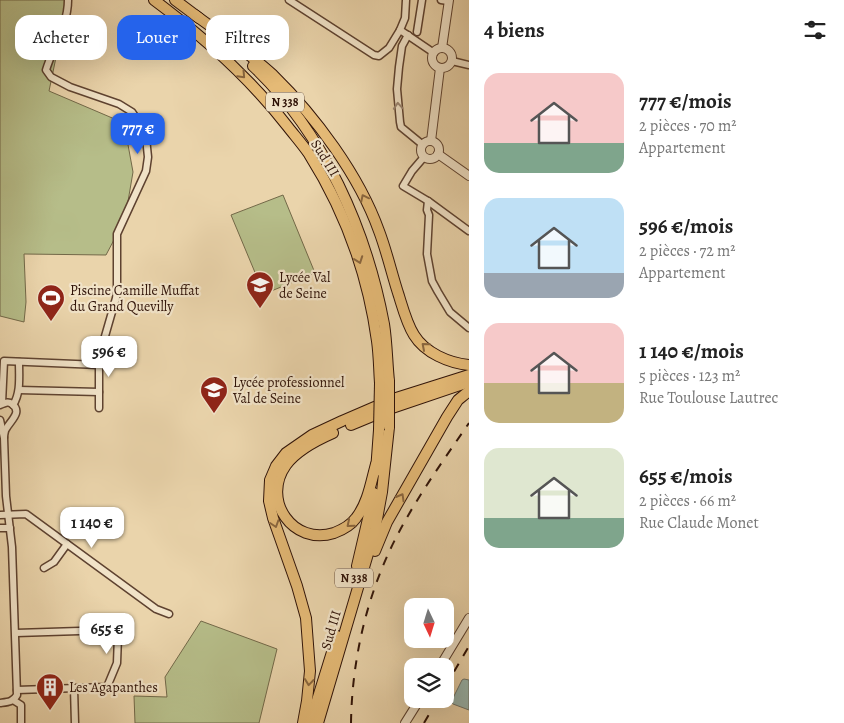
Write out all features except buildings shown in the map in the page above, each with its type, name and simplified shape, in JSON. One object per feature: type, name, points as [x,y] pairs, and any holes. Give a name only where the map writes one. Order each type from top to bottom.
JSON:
[{"type":"highway","name":"Sud III","points":[[154,0],[232,64],[274,109],[308,153],[328,189],[350,236],[361,268],[370,302],[384,382]]},
{"type":"highway","name":"Sud III","points":[[174,0],[195,15]]},
{"type":"highway","name":"Sud III","points":[[196,16],[245,58],[282,98],[316,144],[338,184],[360,233],[384,325],[384,382]]},
{"type":"highway","points":[[196,16],[272,74],[316,122],[340,156],[362,193],[379,230],[404,312],[414,335],[426,349],[433,353],[446,360],[469,365]]},
{"type":"highway","points":[[303,723],[310,671],[306,618],[273,518],[270,501],[270,480],[276,466],[286,453],[327,428],[393,399],[469,375]]},
{"type":"highway","name":"N 338","points":[[384,382],[384,428]]},
{"type":"highway","points":[[376,464],[364,504],[356,520],[342,530],[326,536],[315,536],[305,533],[295,528],[281,511],[278,500],[278,482],[286,465],[299,451],[328,435],[375,414],[469,382]]},
{"type":"highway","points":[[363,571],[370,562],[387,522],[446,417],[458,400],[469,390]]},
{"type":"highway","name":"Sud III","points":[[310,723],[361,552],[384,428]]},
{"type":"highway","name":"Sud III","points":[[318,723],[375,530],[382,492],[384,428]]},
{"type":"street","points":[[68,0],[68,11],[46,70],[51,77],[70,87],[119,104],[132,112],[143,128],[148,157],[146,171],[117,234],[117,290],[99,357],[99,408]]},
{"type":"street","points":[[290,0],[374,55],[379,56],[389,48],[400,30],[405,18],[406,0]]},
{"type":"street","points":[[417,32],[422,0]]},
{"type":"street","points":[[442,48],[446,0]]},
{"type":"street","points":[[400,30],[434,53]]},
{"type":"street","points":[[408,35],[402,46],[399,67],[397,89],[400,122],[401,127],[422,145]]},
{"type":"street","points":[[442,48],[452,54],[452,61],[446,67],[440,68],[432,60],[434,53],[442,48]]},
{"type":"street","points":[[452,61],[469,66]]},
{"type":"street","points":[[430,141],[440,68]]},
{"type":"street","points":[[430,141],[422,145],[421,152],[424,157],[432,159],[438,154]]},
{"type":"street","points":[[430,141],[437,146],[438,154]]},
{"type":"street","points":[[438,154],[469,176]]},
{"type":"street","points":[[424,157],[412,171],[403,186],[428,201],[469,231]]},
{"type":"street","points":[[428,201],[427,254],[432,281],[450,312],[469,328]]},
{"type":"street","points":[[4,438],[6,428],[16,414],[16,408],[8,403],[1,404],[4,361],[99,365]]},
{"type":"street","points":[[13,405],[19,390],[19,362]]},
{"type":"street","points":[[19,390],[99,392]]},
{"type":"street","points":[[0,703],[9,702],[17,695],[12,548],[6,496],[4,438],[0,420],[12,421]]},
{"type":"street","points":[[0,515],[26,514],[156,609],[168,614]]},
{"type":"street","points":[[0,528],[10,528]]},
{"type":"street","points":[[44,568],[54,562],[67,544]]},
{"type":"street","points":[[445,658],[469,618]]},
{"type":"street","points":[[16,633],[111,630],[118,636],[117,663],[107,687],[17,690]]},
{"type":"street","points":[[74,688],[75,723]]},
{"type":"street","points":[[13,700],[21,705],[21,723]]},
{"type":"street","points":[[405,723],[414,708]]},
{"type":"green space","points":[[0,0],[68,0],[65,15],[15,15],[15,60],[55,60],[49,91],[124,123],[133,172],[125,219],[106,255],[24,254],[26,302],[24,322],[0,316]]},
{"type":"green space","points":[[283,195],[315,273],[264,294],[231,215]]},
{"type":"green space","points":[[201,621],[277,649],[259,723],[135,723],[134,696],[167,697],[165,677]]},
{"type":"water","points":[[462,680],[469,680],[469,710],[454,704],[454,696]]},
{"type":"railway","points":[[351,723],[358,649],[370,601],[388,554],[432,476],[469,423]]},
{"type":"railway","points":[[454,672],[469,646]]},
{"type":"railway","points":[[424,723],[433,708]]},
{"type":"place","name":"Lycée Val de Seine","points":[[260,309]]},
{"type":"place","name":"Piscine Camille Muffat du Grand Quevilly","points":[[51,322]]},
{"type":"place","name":"Lycée professionnel Val de Seine","points":[[214,414]]},
{"type":"place","name":"Les Agapanthes","points":[[50,711]]}]
